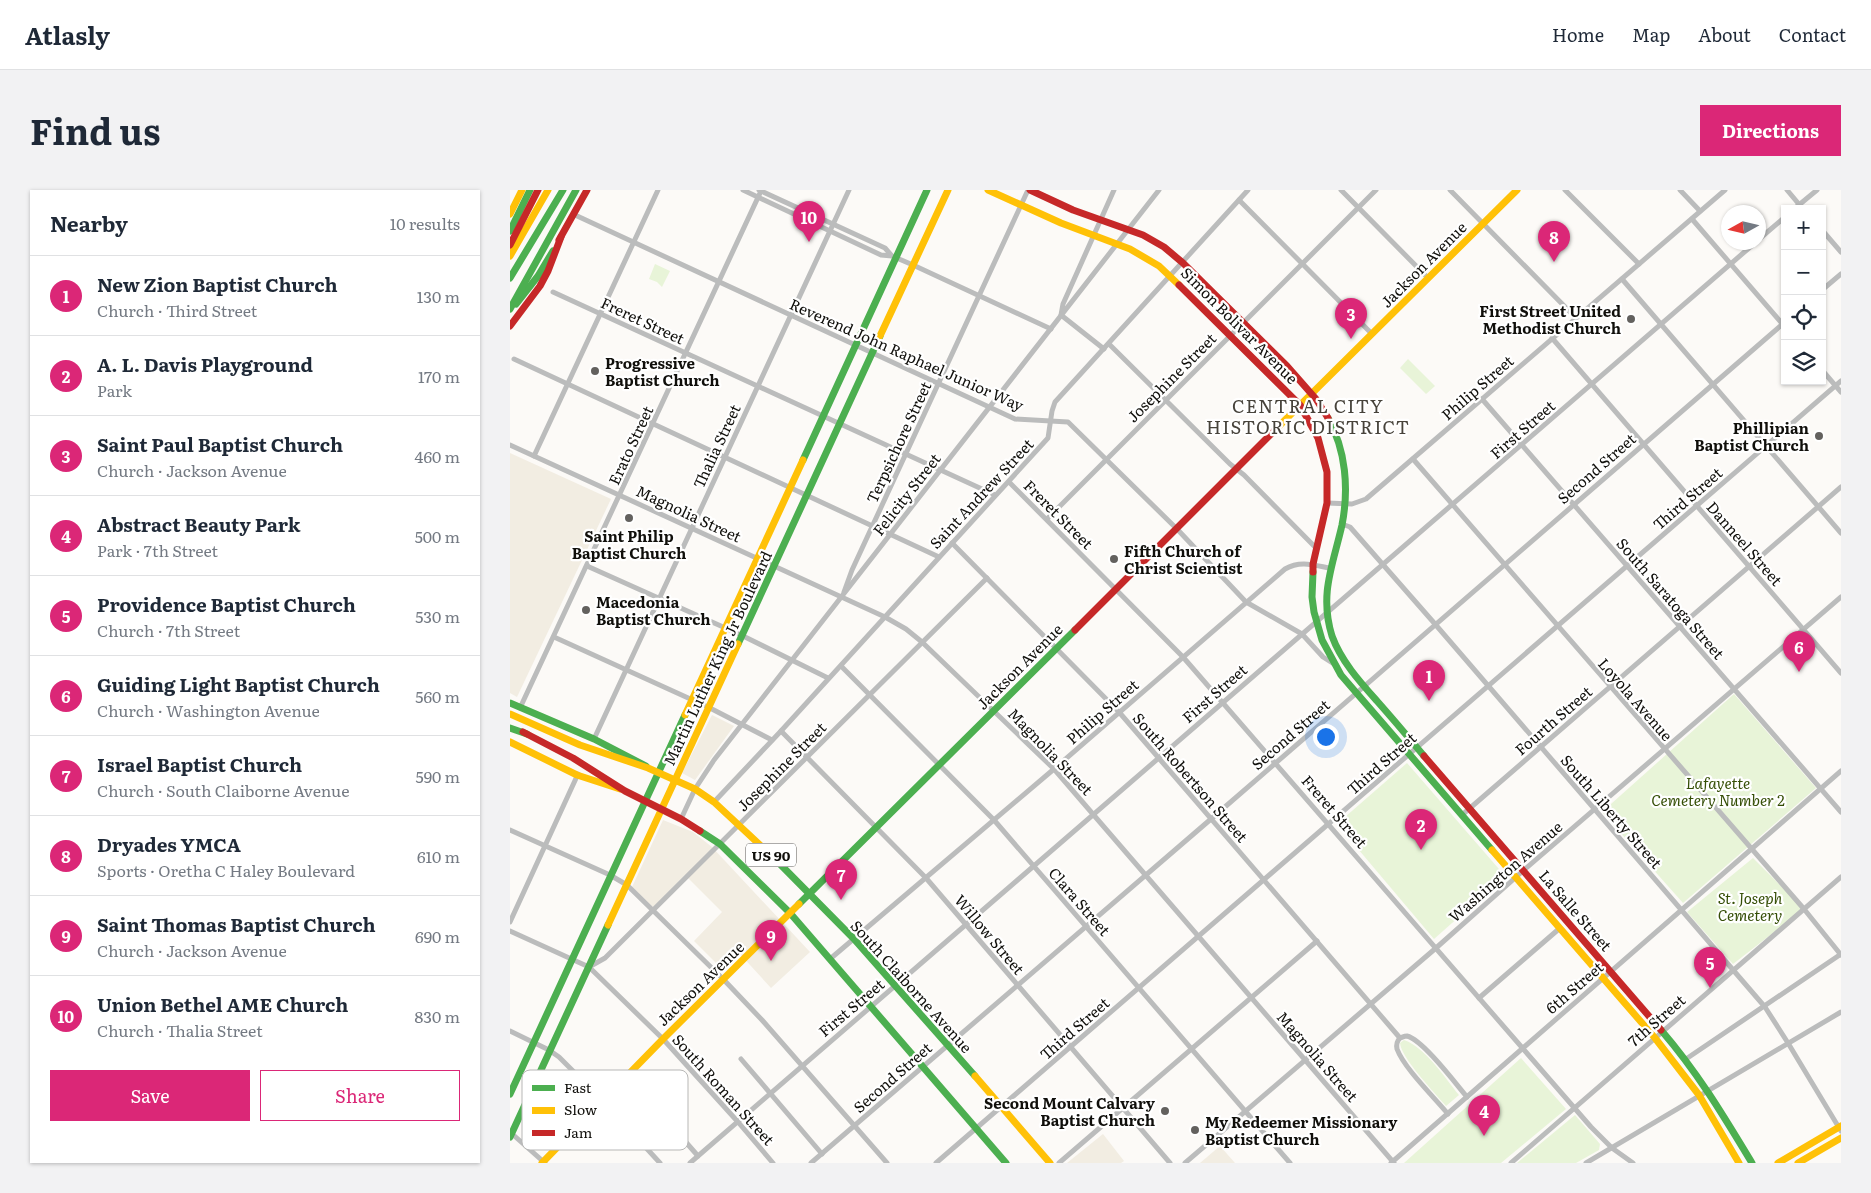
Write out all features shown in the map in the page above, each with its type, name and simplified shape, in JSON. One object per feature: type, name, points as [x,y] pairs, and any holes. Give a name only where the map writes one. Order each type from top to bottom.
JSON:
[{"type":"main road","points":[[510,214],[522,190]]},
{"type":"main road","points":[[510,231],[530,190]]},
{"type":"main road","points":[[510,245],[538,190]]},
{"type":"main road","points":[[510,256],[548,190]]},
{"type":"main road","points":[[510,278],[563,190]]},
{"type":"main road","points":[[510,310],[576,190]]},
{"type":"main road","points":[[510,310],[538,276],[575,215],[587,190]]},
{"type":"main road","name":"Martin Luther King Jr Boulevard","points":[[510,1094],[724,628],[824,417],[894,257],[927,190]]},
{"type":"main road","name":"Martin Luther King Jr Boulevard","points":[[540,1070],[676,781],[708,707],[948,190]]},
{"type":"main road","name":"Simon Bolivar Avenue","points":[[988,190],[1144,256],[1171,275],[1300,405],[1318,438],[1327,472],[1328,503],[1326,518],[1313,564],[1312,597],[1316,622],[1322,640],[1335,664],[1356,693]]},
{"type":"main road","name":"Simon Bolivar Avenue","points":[[1029,190],[1074,210],[1128,229],[1155,242],[1183,263],[1244,322],[1312,393],[1330,420],[1338,440],[1344,469],[1346,504],[1329,568],[1328,612],[1338,649],[1364,686]]},
{"type":"main road","name":"Jackson Avenue","points":[[632,1070],[1517,190]]},
{"type":"main road","points":[[510,326],[540,286],[561,237]]},
{"type":"main road","name":"La Salle Street","points":[[1364,686],[1686,1059],[1708,1090],[1752,1163]]},
{"type":"main road","name":"La Salle Street","points":[[1356,693],[1655,1038],[1699,1096],[1739,1163]]},
{"type":"main road","name":"South Claiborne Avenue","points":[[510,703],[594,739],[639,761],[648,768]]},
{"type":"main road","name":"South Claiborne Avenue","points":[[510,714],[580,745],[658,772],[695,789],[714,802],[740,824],[854,939],[1050,1163]]},
{"type":"main road","name":"US 90","points":[[510,727],[543,741],[625,791],[681,819],[720,844],[790,914],[871,1005],[1006,1163]]},
{"type":"main road","points":[[510,742],[603,785],[625,791]]},
{"type":"main road","name":"Martin Luther King Jr Boulevard","points":[[511,1134],[522,1110]]},
{"type":"main road","points":[[1778,1163],[1840,1128]]},
{"type":"main road","points":[[1798,1163],[1841,1138]]},
{"type":"main road","points":[[1804,1148],[1809,1156]]},
{"type":"main road","name":"Jackson Avenue","points":[[543,1162],[555,1150]]},
{"type":"street","points":[[534,456],[566,383],[658,190]]},
{"type":"street","points":[[742,190],[831,227]]},
{"type":"street","name":"Thalia Street","points":[[594,739],[849,190]]},
{"type":"street","name":"Terpsichore Street","points":[[842,597],[852,570],[1029,190]]},
{"type":"street","points":[[1114,190],[1063,304],[1061,315],[1106,346],[1166,400],[1316,548]]},
{"type":"street","name":"Felicity Street","points":[[681,819],[695,789],[714,760],[1159,190]]},
{"type":"street","name":"Saint Andrew Street","points":[[714,802],[841,666],[1048,438],[1055,402],[1248,190]]},
{"type":"street","points":[[1341,190],[1428,278]]},
{"type":"street","name":"Josephine Street","points":[[1047,519],[1376,190]]},
{"type":"street","points":[[1450,190],[1576,318]]},
{"type":"street","points":[[1566,190],[1639,264]]},
{"type":"street","points":[[1680,190],[1700,211]]},
{"type":"street","name":"Philip Street","points":[[1328,503],[1346,504],[1366,499],[1725,190]]},
{"type":"street","points":[[1787,190],[1799,205]]},
{"type":"street","points":[[1803,205],[1817,190]]},
{"type":"street","points":[[760,191],[881,255],[894,257],[913,265],[1051,329]]},
{"type":"street","name":"Erato Street","points":[[520,708],[654,424],[760,191]]},
{"type":"street","points":[[1239,200],[1372,334]]},
{"type":"street","name":"Reverend John Raphael Junior Way","points":[[575,215],[1020,421],[1063,420],[1072,425],[1177,529],[1246,602],[1302,634],[1322,657],[1335,664]]},
{"type":"street","points":[[1692,219],[1781,321]]},
{"type":"street","points":[[1766,233],[1781,220]]},
{"type":"street","points":[[1826,235],[1841,252]]},
{"type":"street","name":"First Street","points":[[690,1163],[1382,564],[1453,506],[1747,250]]},
{"type":"street","points":[[1826,287],[1841,274]]},
{"type":"street","points":[[1622,279],[1841,532]]},
{"type":"street","name":"Freret Street","points":[[553,292],[995,495]]},
{"type":"street","name":"Second Street","points":[[811,1163],[1781,327]]},
{"type":"street","name":"Danneel Street","points":[[1552,338],[1841,673]]},
{"type":"street","points":[[514,359],[939,557]]},
{"type":"street","points":[[1826,375],[1841,392]]},
{"type":"street","name":"Third Street","points":[[936,1163],[1841,381]]},
{"type":"street","name":"South Saratoga Street","points":[[1482,399],[1841,812]]},
{"type":"street","name":"Magnolia Street","points":[[510,445],[885,616],[922,642],[1054,769],[1392,1162]]},
{"type":"street","name":"Loyola Avenue","points":[[1413,459],[1841,954]]},
{"type":"street","name":"Freret Street","points":[[1009,482],[1183,657],[1574,1108],[1612,1148],[1633,1163]]},
{"type":"street","name":"Fourth Street","points":[[1462,814],[1541,748],[1841,487]]},
{"type":"street","name":"South Liberty Street","points":[[1342,524],[1350,527],[1435,624],[1765,1007],[1840,1128]]},
{"type":"street","name":"South Robertson Street","points":[[952,543],[1119,712],[1400,1038]]},
{"type":"street","name":"Philip Street","points":[[830,959],[1054,769],[1246,602],[1291,566],[1305,563],[1329,568]]},
{"type":"street","points":[[587,566],[793,660],[828,678]]},
{"type":"street","name":"Josephine Street","points":[[589,967],[605,958],[987,578]]},
{"type":"street","name":"Washington Avenue","points":[[1185,1163],[1841,597]]},
{"type":"street","points":[[554,637],[708,707],[772,740]]},
{"type":"street","name":"Clara Street","points":[[841,666],[994,820],[1290,1163]]},
{"type":"street","name":"Willow Street","points":[[781,731],[926,878],[1170,1163]]},
{"type":"street","name":"6th Street","points":[[1392,1162],[1841,771]]},
{"type":"street","points":[[510,922],[578,774]]},
{"type":"street","points":[[510,830],[610,875],[627,885],[724,980],[802,1065],[887,1163]]},
{"type":"street","name":"7th Street","points":[[1511,1163],[1841,877]]},
{"type":"street","points":[[1479,998],[1560,928]]},
{"type":"street","name":"South Roman Street","points":[[510,931],[589,967],[663,1039],[773,1163]]},
{"type":"street","points":[[1059,1163],[1317,941]]},
{"type":"street","points":[[1686,1059],[1841,954]]},
{"type":"street","points":[[1586,1163],[1841,1012]]},
{"type":"street","points":[[510,1031],[549,1050],[572,1070]]},
{"type":"street","name":"South Robertson Street","points":[[1400,1038],[1410,1037],[1426,1050],[1467,1097]]},
{"type":"street","name":"South Robertson Street","points":[[1400,1038],[1397,1049],[1406,1063],[1448,1114]]},
{"type":"street","points":[[741,1059],[822,1154]]},
{"type":"street","points":[[511,1134],[522,1144]]},
{"type":"street","points":[[688,1145],[698,1156]]},
{"type":"street","points":[[529,1150],[543,1162]]},
{"type":"street","points":[[648,1150],[660,1163]]},
{"type":"shaded area","points":[[510,453],[611,499],[517,697],[510,693]]},
{"type":"shaded area","points":[[712,715],[734,726],[695,780],[682,773]]},
{"type":"shaded area","points":[[663,820],[693,832],[712,847],[810,952],[771,988],[739,953],[722,969],[694,941],[722,912],[685,875],[653,907],[632,887]]},
{"type":"shaded area","points":[[1103,1134],[1124,1161],[1121,1163],[1067,1163]]},
{"type":"shaded area","points":[[1220,1146],[1235,1163],[1200,1163]]},
{"type":"green space","points":[[655,264],[670,271],[662,287],[657,282],[649,279]]},
{"type":"green space","points":[[1408,359],[1435,386],[1426,394],[1400,368]]},
{"type":"green space","name":"Lafayette Cemetery Number 2","points":[[1734,694],[1816,788],[1683,903],[1602,812]]},
{"type":"green space","points":[[1407,763],[1505,876],[1434,939],[1337,824]]},
{"type":"green space","name":"St. Joseph Cemetery","points":[[1753,858],[1804,909],[1733,964],[1687,912]]},
{"type":"green space","points":[[1404,1040],[1427,1056],[1459,1095],[1446,1106],[1406,1057],[1400,1043]]},
{"type":"green space","points":[[1521,1058],[1566,1109],[1501,1163],[1404,1163]]},
{"type":"green space","points":[[1575,1115],[1600,1144],[1599,1150],[1576,1163],[1517,1163]]},
{"type":"traffic: fast","points":[[510,231],[530,190]]},
{"type":"traffic: fast","points":[[510,278],[563,190]]},
{"type":"traffic: fast","points":[[510,309],[576,190]]},
{"type":"traffic: fast","points":[[803,460],[927,190]]},
{"type":"traffic: fast","points":[[516,304],[538,276],[553,251]]},
{"type":"traffic: fast","points":[[738,644],[880,336]]},
{"type":"traffic: fast","points":[[1328,418],[1339,443],[1345,484],[1342,525],[1331,567],[1327,593],[1328,621],[1332,636],[1340,654],[1352,671],[1424,756]]},
{"type":"traffic: fast","points":[[1313,572],[1312,597],[1314,612],[1322,640],[1341,675],[1492,850]]},
{"type":"traffic: fast","points":[[799,904],[1075,630]]},
{"type":"traffic: fast","points":[[510,703],[594,739],[646,766]]},
{"type":"traffic: fast","points":[[510,1094],[685,715]]},
{"type":"traffic: fast","points":[[510,728],[527,734]]},
{"type":"traffic: fast","points":[[700,831],[720,844],[790,913],[1006,1163]]},
{"type":"traffic: fast","points":[[774,858],[854,939],[975,1076]]},
{"type":"traffic: fast","points":[[541,1070],[608,925]]},
{"type":"traffic: fast","points":[[1661,1030],[1698,1078],[1752,1163]]},
{"type":"traffic: fast","points":[[510,1137],[522,1111]]},
{"type":"traffic: slow","points":[[510,214],[522,190]]},
{"type":"traffic: slow","points":[[510,256],[548,190]]},
{"type":"traffic: slow","points":[[880,336],[948,190]]},
{"type":"traffic: slow","points":[[988,190],[1061,223],[1130,249],[1159,266],[1179,285]]},
{"type":"traffic: slow","points":[[1278,427],[1517,190]]},
{"type":"traffic: slow","points":[[685,715],[803,460]]},
{"type":"traffic: slow","points":[[608,925],[738,644]]},
{"type":"traffic: slow","points":[[510,714],[580,745],[648,768],[695,789],[714,802],[774,858]]},
{"type":"traffic: slow","points":[[510,742],[577,775],[620,789]]},
{"type":"traffic: slow","points":[[1492,850],[1655,1038],[1699,1095],[1739,1163]]},
{"type":"traffic: slow","points":[[633,1070],[799,904]]},
{"type":"traffic: slow","points":[[975,1076],[1050,1163]]},
{"type":"traffic: slow","points":[[1778,1163],[1841,1126]]},
{"type":"traffic: slow","points":[[1798,1163],[1841,1138]]},
{"type":"traffic: slow","points":[[542,1163],[555,1150]]},
{"type":"traffic: jam","points":[[510,245],[538,190]]},
{"type":"traffic: jam","points":[[559,240],[587,190]]},
{"type":"traffic: jam","points":[[1030,190],[1073,210],[1143,235],[1164,247],[1183,263],[1287,366],[1316,399],[1328,418]]},
{"type":"traffic: jam","points":[[510,326],[540,286],[561,237]]},
{"type":"traffic: jam","points":[[1179,285],[1300,405],[1318,438],[1327,472],[1327,503],[1313,564],[1313,572]]},
{"type":"traffic: jam","points":[[1075,630],[1278,427]]},
{"type":"traffic: jam","points":[[523,732],[573,758],[625,791],[681,819],[700,831]]},
{"type":"traffic: jam","points":[[1424,756],[1661,1030]]},
{"type":"place","name":"Union Bethel AME Church","points":[[809,242]]},
{"type":"place","name":"Dryades YMCA","points":[[1554,262]]},
{"type":"place","name":"First Street United Methodist Church","points":[[1631,319]]},
{"type":"place","name":"Saint Paul Baptist Church","points":[[1351,339]]},
{"type":"place","name":"Progressive Baptist Church","points":[[595,371]]},
{"type":"place","name":"Phillipian Baptist Church","points":[[1819,436]]},
{"type":"place","name":"Saint Philip Baptist Church","points":[[629,518]]},
{"type":"place","name":"Fifth Church of Christ Scientist","points":[[1114,559]]},
{"type":"place","name":"Macedonia Baptist Church","points":[[586,610]]},
{"type":"place","name":"Guiding Light Baptist Church","points":[[1799,672]]},
{"type":"place","name":"New Zion Baptist Church","points":[[1429,701]]},
{"type":"place","name":"A. L. Davis Playground","points":[[1421,850]]},
{"type":"place","name":"Israel Baptist Church","points":[[841,900]]},
{"type":"place","name":"Saint Thomas Baptist Church","points":[[771,961]]},
{"type":"place","name":"Providence Baptist Church","points":[[1710,988]]},
{"type":"place","name":"Second Mount Calvary Baptist Church","points":[[1165,1111]]},
{"type":"place","name":"My Redeemer Missionary Baptist Church","points":[[1195,1130]]},
{"type":"place","name":"Abstract Beauty Park","points":[[1484,1136]]},
{"type":"district","name":"CENTRAL CITY HISTORIC DISTRICT","points":[[1308,415]]}]
